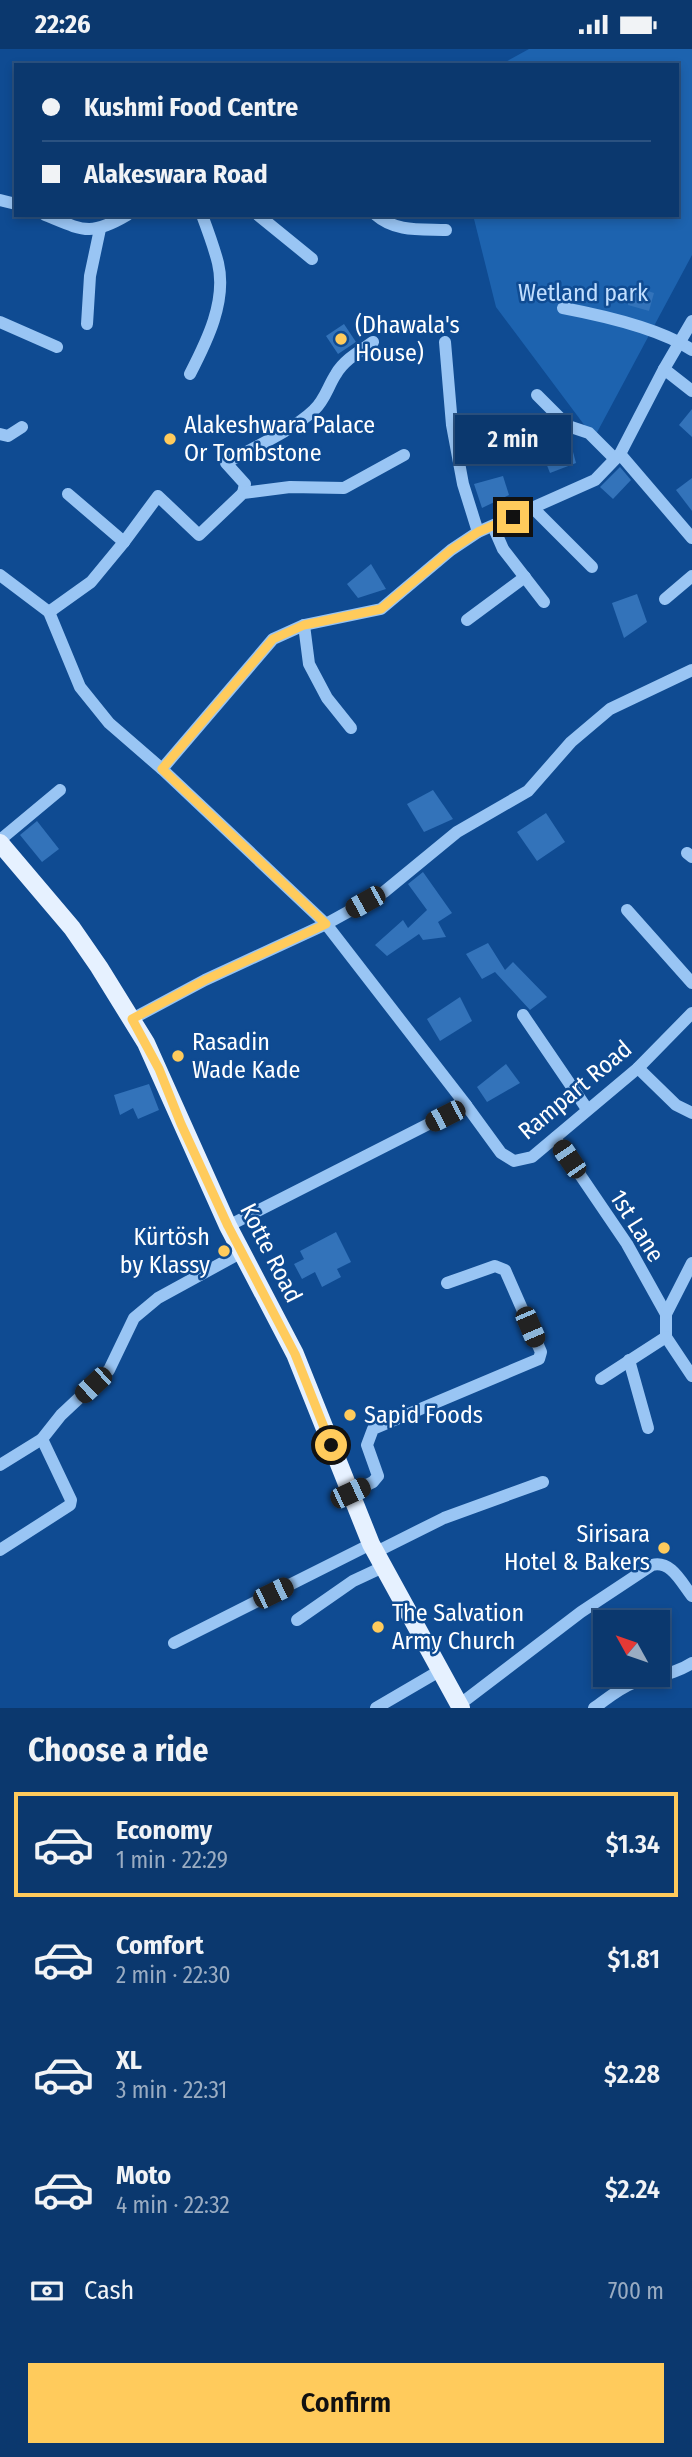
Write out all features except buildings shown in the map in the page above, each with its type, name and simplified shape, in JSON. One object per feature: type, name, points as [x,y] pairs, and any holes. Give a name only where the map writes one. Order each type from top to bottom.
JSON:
[{"type":"main road","name":"Kotte Road","points":[[1,846],[72,928],[132,1019],[159,1069],[228,1226],[295,1354],[377,1554],[460,1707]]},
{"type":"street","points":[[50,217],[78,229],[122,217]]},
{"type":"street","points":[[190,374],[210,335],[219,295],[219,265],[203,217]]},
{"type":"street","points":[[260,217],[312,259]]},
{"type":"street","points":[[378,217],[384,223],[398,228],[446,230]]},
{"type":"street","points":[[87,324],[90,276],[103,224]]},
{"type":"street","points":[[562,308],[599,315],[680,342],[692,350]]},
{"type":"street","points":[[0,321],[57,347]]},
{"type":"street","points":[[162,769],[273,639],[304,625],[381,609],[451,550],[478,532],[595,480],[618,457],[692,321]]},
{"type":"street","points":[[49,612],[91,582],[158,496],[199,535],[243,493],[245,484],[226,463],[286,430],[314,410],[328,393],[341,366],[373,342]]},
{"type":"street","points":[[445,342],[452,425],[463,484],[478,532]]},
{"type":"street","points":[[664,369],[692,391]]},
{"type":"street","points":[[537,395],[568,426],[589,433],[618,457],[692,538]]},
{"type":"street","points":[[0,434],[8,436],[22,426]]},
{"type":"street","points":[[243,493],[290,487],[344,488],[404,455]]},
{"type":"street","points":[[68,494],[124,542]]},
{"type":"street","points":[[533,508],[592,567]]},
{"type":"street","points":[[493,526],[503,549],[544,602]]},
{"type":"street","points":[[0,575],[49,612],[80,687],[109,723],[162,769],[326,924],[466,1105],[228,1226]]},
{"type":"street","points":[[665,599],[692,576]]},
{"type":"street","points":[[467,620],[525,577]]},
{"type":"street","points":[[304,625],[309,664],[327,698],[351,728]]},
{"type":"street","points":[[132,1019],[205,980],[326,924],[384,892],[457,832],[528,791],[571,742],[610,709],[692,670]]},
{"type":"street","points":[[1,846],[60,790]]},
{"type":"street","points":[[626,910],[692,983]]},
{"type":"street","name":"Rampart Road","points":[[466,1105],[501,1153],[514,1161],[533,1157],[638,1068],[692,1013]]},
{"type":"street","points":[[523,1015],[587,1109]]},
{"type":"street","points":[[638,1068],[676,1105],[692,1113]]},
{"type":"street","name":"1st Lane","points":[[555,1137],[627,1244],[666,1314],[666,1337]]},
{"type":"street","points":[[0,1465],[42,1439],[61,1415],[109,1370],[134,1318],[158,1298],[242,1251]]},
{"type":"street","points":[[666,1314],[692,1263]]},
{"type":"street","points":[[350,1493],[373,1482],[378,1476],[367,1445],[373,1429],[539,1359],[541,1352],[505,1271],[495,1266],[447,1283]]},
{"type":"street","points":[[601,1379],[666,1337],[692,1376]]},
{"type":"street","points":[[629,1360],[648,1428]]},
{"type":"street","points":[[0,1550],[70,1505],[71,1500],[42,1439]]},
{"type":"street","points":[[174,1643],[377,1554],[444,1518],[542,1482]]},
{"type":"street","points":[[297,1620],[353,1581],[377,1554]]},
{"type":"street","points":[[460,1707],[581,1612],[652,1565],[667,1565],[692,1596]]},
{"type":"street","points":[[594,1708],[620,1688],[683,1669],[692,1663]]},
{"type":"street","points":[[376,1708],[441,1670]]},
{"type":"green space","name":"Wetland park","points":[[529,49],[692,49],[692,255],[594,438],[496,307],[474,217],[679,217],[679,63],[504,63]]},
{"type":"place","name":"(Dhawala's House)","points":[[341,339]]},
{"type":"place","name":"Alakeshwara Palace Or Tombstone","points":[[170,439]]},
{"type":"place","name":"Rasadin Wade Kade","points":[[178,1056]]},
{"type":"place","name":"Kürtösh by Klassy","points":[[224,1251]]},
{"type":"place","name":"Sapid Foods","points":[[350,1415]]},
{"type":"place","name":"Sirisara Hotel & Bakers","points":[[664,1548]]},
{"type":"place","name":"The Salvation Army Church","points":[[378,1627]]},
{"type":"route","points":[[331,1445],[295,1354],[228,1226],[159,1069],[132,1019],[205,980],[326,924],[162,769],[273,639],[304,625],[381,609],[451,550],[478,532],[513,517]]}]
